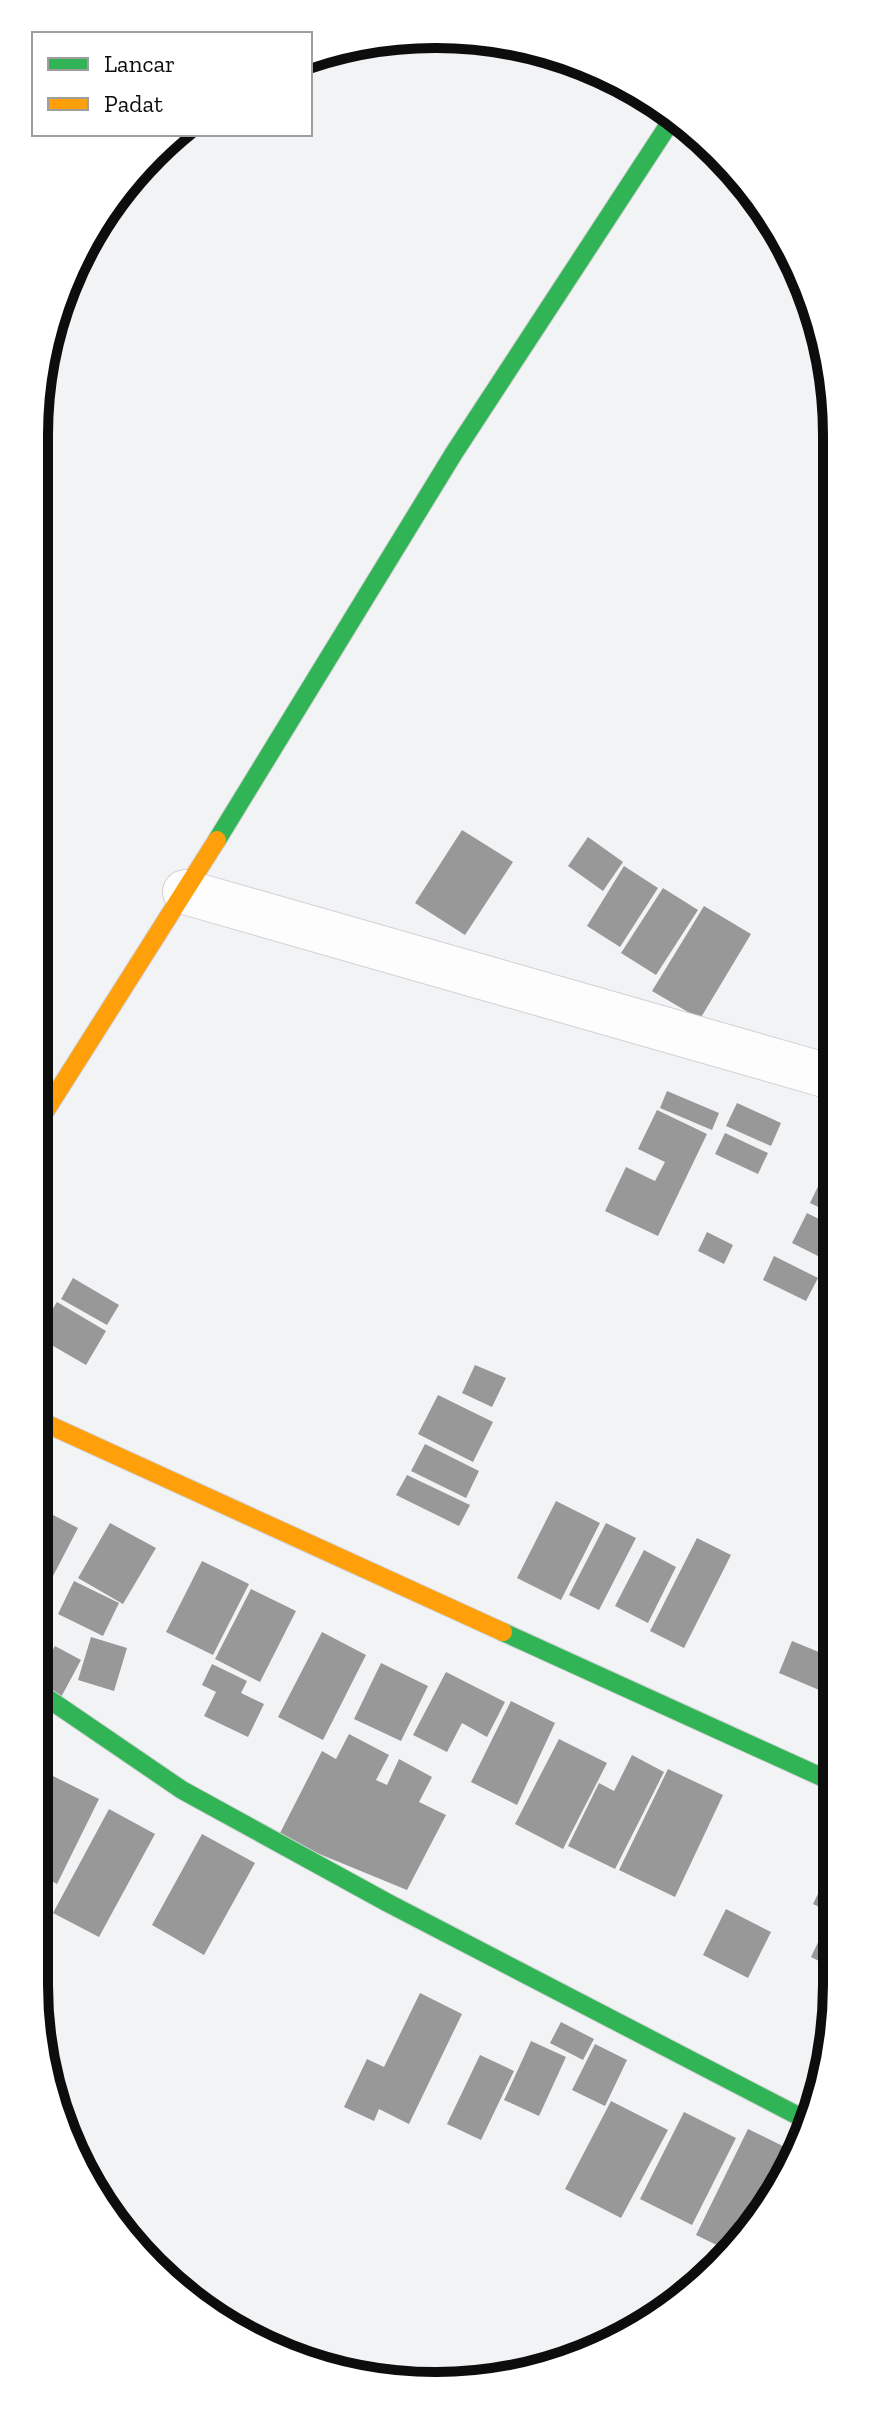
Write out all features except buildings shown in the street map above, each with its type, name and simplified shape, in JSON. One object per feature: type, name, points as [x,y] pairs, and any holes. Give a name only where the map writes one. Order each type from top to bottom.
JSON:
[{"type":"street","points":[[48,1107],[185,892],[454,453],[668,126]]},
{"type":"street","points":[[185,892],[823,1075]]},
{"type":"street","points":[[48,1424],[823,1778]]},
{"type":"street","points":[[48,1698],[196,1797],[388,1903],[799,2117]]},
{"type":"traffic: fast","points":[[217,840],[454,453],[668,126]]},
{"type":"traffic: fast","points":[[503,1632],[823,1778]]},
{"type":"traffic: fast","points":[[48,1699],[182,1790],[388,1903],[799,2117]]},
{"type":"traffic: slow","points":[[48,1107],[217,840]]},
{"type":"traffic: slow","points":[[48,1424],[503,1632]]}]
